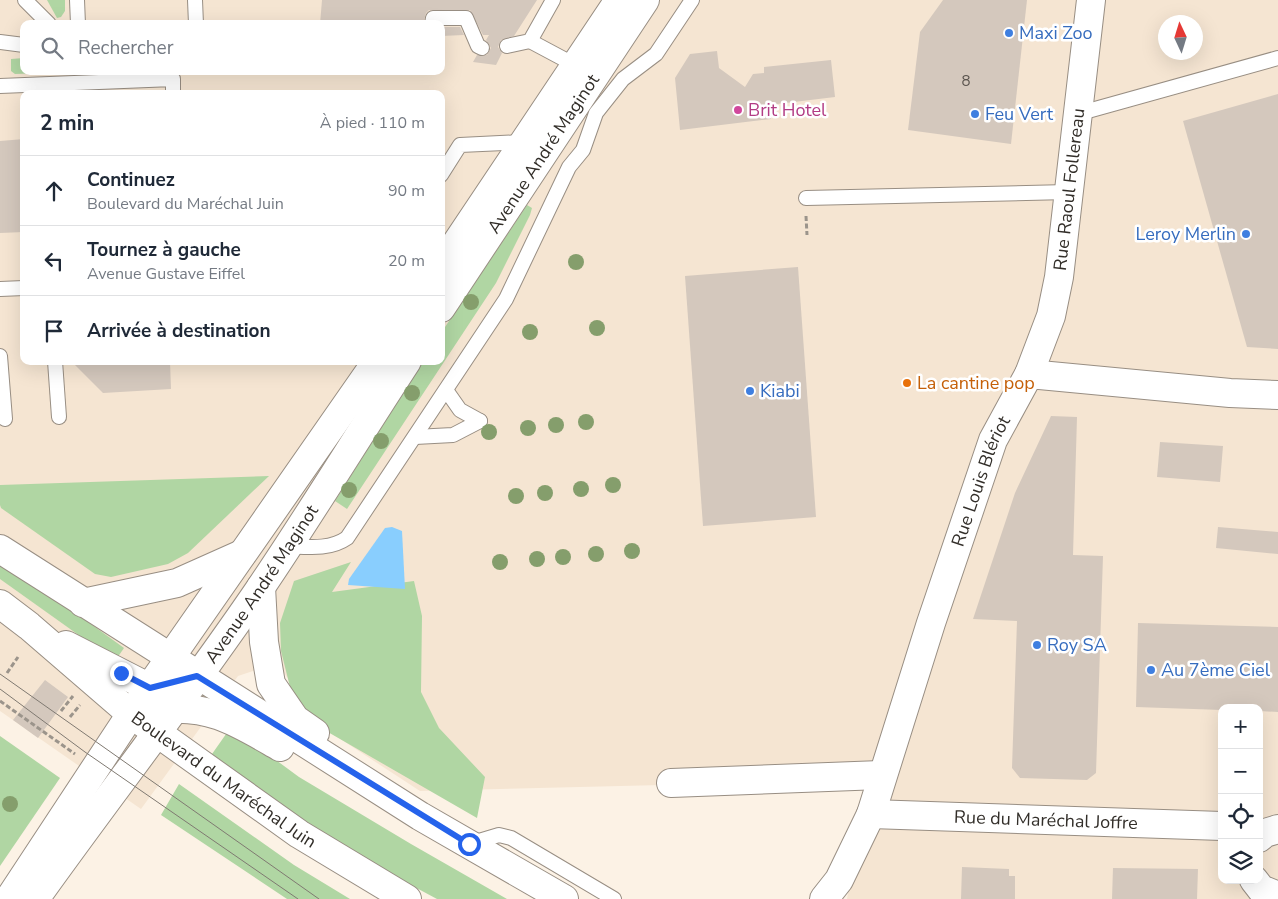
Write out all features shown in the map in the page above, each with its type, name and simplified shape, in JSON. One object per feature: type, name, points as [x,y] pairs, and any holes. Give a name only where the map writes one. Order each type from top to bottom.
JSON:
[{"type":"main road","name":"Avenue André Maginot","points":[[445,260],[524,142],[591,82],[619,0]]},
{"type":"main road","name":"Avenue André Maginot","points":[[445,302],[644,0]]},
{"type":"main road","name":"Rue Raoul Follereau","points":[[1029,374],[1051,316],[1059,277],[1091,0]]},
{"type":"main road","name":"Avenue André Maginot","points":[[9,899],[131,714],[375,365]]},
{"type":"main road","name":"Avenue André Maginot","points":[[35,899],[108,797],[157,734],[261,587],[403,365]]},
{"type":"main road","points":[[1029,374],[1230,393],[1278,395]]},
{"type":"main road","name":"Rue Louis Blériot","points":[[824,899],[839,880],[871,814],[882,775],[993,440],[1029,374]]},
{"type":"main road","name":"Boulevard du Maréchal Juin","points":[[0,549],[420,816],[564,899]]},
{"type":"main road","name":"Avenue André Maginot","points":[[83,603],[177,583],[242,554]]},
{"type":"main road","name":"Boulevard du Maréchal Juin","points":[[261,587],[264,642],[271,684],[295,718],[389,785],[420,816]]},
{"type":"main road","points":[[0,604],[30,626],[131,714]]},
{"type":"main road","points":[[30,626],[150,688],[197,676]]},
{"type":"main road","name":"Boulevard du Maréchal Juin","points":[[131,714],[175,708],[211,712],[232,720],[372,801],[420,816]]},
{"type":"main road","name":"Boulevard du Maréchal Juin","points":[[131,714],[299,834],[407,899]]},
{"type":"main road","points":[[671,783],[882,775]]},
{"type":"main road","name":"Rue du Maréchal Joffre","points":[[871,814],[1218,826]]},
{"type":"main road","points":[[1263,835],[1278,829]]},
{"type":"lane","points":[[25,0],[45,20]]},
{"type":"lane","points":[[77,0],[78,20]]},
{"type":"lane","points":[[195,0],[196,20]]},
{"type":"lane","points":[[530,41],[554,0]]},
{"type":"lane","points":[[507,46],[530,41],[591,82],[623,79],[656,54],[692,0]]},
{"type":"lane","points":[[433,20],[434,18],[466,18],[478,46],[482,48]]},
{"type":"lane","points":[[0,42],[20,44]]},
{"type":"lane","points":[[1077,114],[1278,58]]},
{"type":"lane","points":[[0,86],[173,79],[174,90]]},
{"type":"lane","points":[[287,546],[314,547],[337,545],[347,538],[506,299],[569,167],[583,150],[596,113],[591,82]]},
{"type":"lane","points":[[445,169],[460,145],[524,142]]},
{"type":"lane","points":[[806,198],[1068,192]]},
{"type":"lane","points":[[0,289],[20,288]]},
{"type":"lane","points":[[0,356],[5,419]]},
{"type":"lane","points":[[55,365],[60,416]]},
{"type":"lane","points":[[415,437],[453,435],[480,422],[460,410],[446,390]]},
{"type":"lane","points":[[469,844],[499,835],[511,838],[614,899]]},
{"type":"path","points":[[7,673],[18,657]]},
{"type":"path","points":[[61,711],[73,696]]},
{"type":"path","points":[[0,701],[81,758]]},
{"type":"path","points":[[70,717],[81,706]]},
{"type":"shaded area","points":[[0,0],[1278,0],[1278,899],[847,899],[866,780],[420,791],[322,727],[277,663],[238,676],[141,809],[0,711]]},
{"type":"green space","points":[[47,0],[65,0],[65,11],[61,17],[57,18]]},
{"type":"green space","points":[[20,58],[20,74],[15,74],[11,71],[11,59]]},
{"type":"green space","points":[[527,205],[532,208],[496,283],[445,360],[445,327]]},
{"type":"green space","points":[[420,365],[442,365],[347,509],[335,501]]},
{"type":"green space","points":[[269,476],[188,553],[168,564],[111,577],[95,574],[1,508],[0,505],[0,485]]},
{"type":"green space","points":[[0,558],[124,648],[115,661],[0,579]]},
{"type":"green space","points":[[351,562],[332,592],[414,581],[422,616],[421,692],[439,728],[485,777],[477,818],[314,724],[291,691],[281,651],[280,623],[294,581]]},
{"type":"green space","points":[[231,727],[299,777],[507,899],[437,899],[355,855],[292,815],[212,754]]},
{"type":"green space","points":[[0,736],[60,778],[0,866]]},
{"type":"green space","points":[[179,784],[294,865],[350,899],[287,899],[161,815]]},
{"type":"water","points":[[392,527],[402,531],[405,589],[348,585],[349,579],[385,528]]},
{"type":"building","points":[[322,0],[537,0],[514,36],[501,40],[498,47],[502,53],[496,65],[473,62],[477,55],[487,55],[491,48],[486,40],[489,35],[483,35],[470,10],[429,10],[424,20],[320,20]]},
{"type":"building","points":[[943,0],[1027,0],[1011,144],[908,130],[920,32]]},
{"type":"building","points":[[445,27],[460,27],[464,35],[445,36]]},
{"type":"building","points":[[717,51],[719,68],[745,87],[753,74],[764,73],[764,67],[831,60],[835,97],[769,105],[771,119],[680,130],[675,78],[690,54]]},
{"type":"building","name":"Leroy Merlin","points":[[1278,94],[1278,349],[1247,347],[1183,121]]},
{"type":"building","points":[[20,139],[20,232],[0,233],[0,141]]},
{"type":"building","name":"Kiabi","points":[[798,267],[816,517],[703,526],[685,276]]},
{"type":"building","points":[[75,365],[170,365],[171,389],[103,393]]},
{"type":"building","points":[[1051,416],[1077,417],[1073,555],[1103,556],[1096,773],[1087,780],[1020,778],[1012,768],[1017,621],[973,619],[1015,493]]},
{"type":"building","points":[[1160,442],[1223,446],[1220,482],[1157,477]]},
{"type":"building","points":[[1218,527],[1278,532],[1278,554],[1216,548]]},
{"type":"building","points":[[1138,623],[1278,627],[1278,712],[1263,711],[1263,704],[1218,704],[1218,710],[1136,707]]},
{"type":"building","points":[[45,680],[68,697],[38,738],[13,720]]},
{"type":"building","points":[[962,867],[1009,869],[1009,876],[1015,876],[1015,899],[961,899]]},
{"type":"building","points":[[1113,868],[1198,869],[1197,899],[1112,899]]},
{"type":"tram line","points":[[0,674],[319,899]]},
{"type":"tram line","points":[[0,689],[85,752],[298,899]]},
{"type":"place","name":"Maxi Zoo","points":[[1009,33]]},
{"type":"place","name":"Brit Hotel","points":[[738,110]]},
{"type":"place","name":"Feu Vert","points":[[975,114]]},
{"type":"place","name":"Leroy Merlin","points":[[1246,234]]},
{"type":"place","name":"La cantine pop","points":[[907,383]]},
{"type":"place","name":"Kiabi","points":[[750,391]]},
{"type":"place","name":"Roy SA","points":[[1037,645]]},
{"type":"place","name":"Au 7ème Ciel","points":[[1151,670]]},
{"type":"route","points":[[121,673],[150,688],[197,676],[248,706],[420,816],[469,844]]}]
